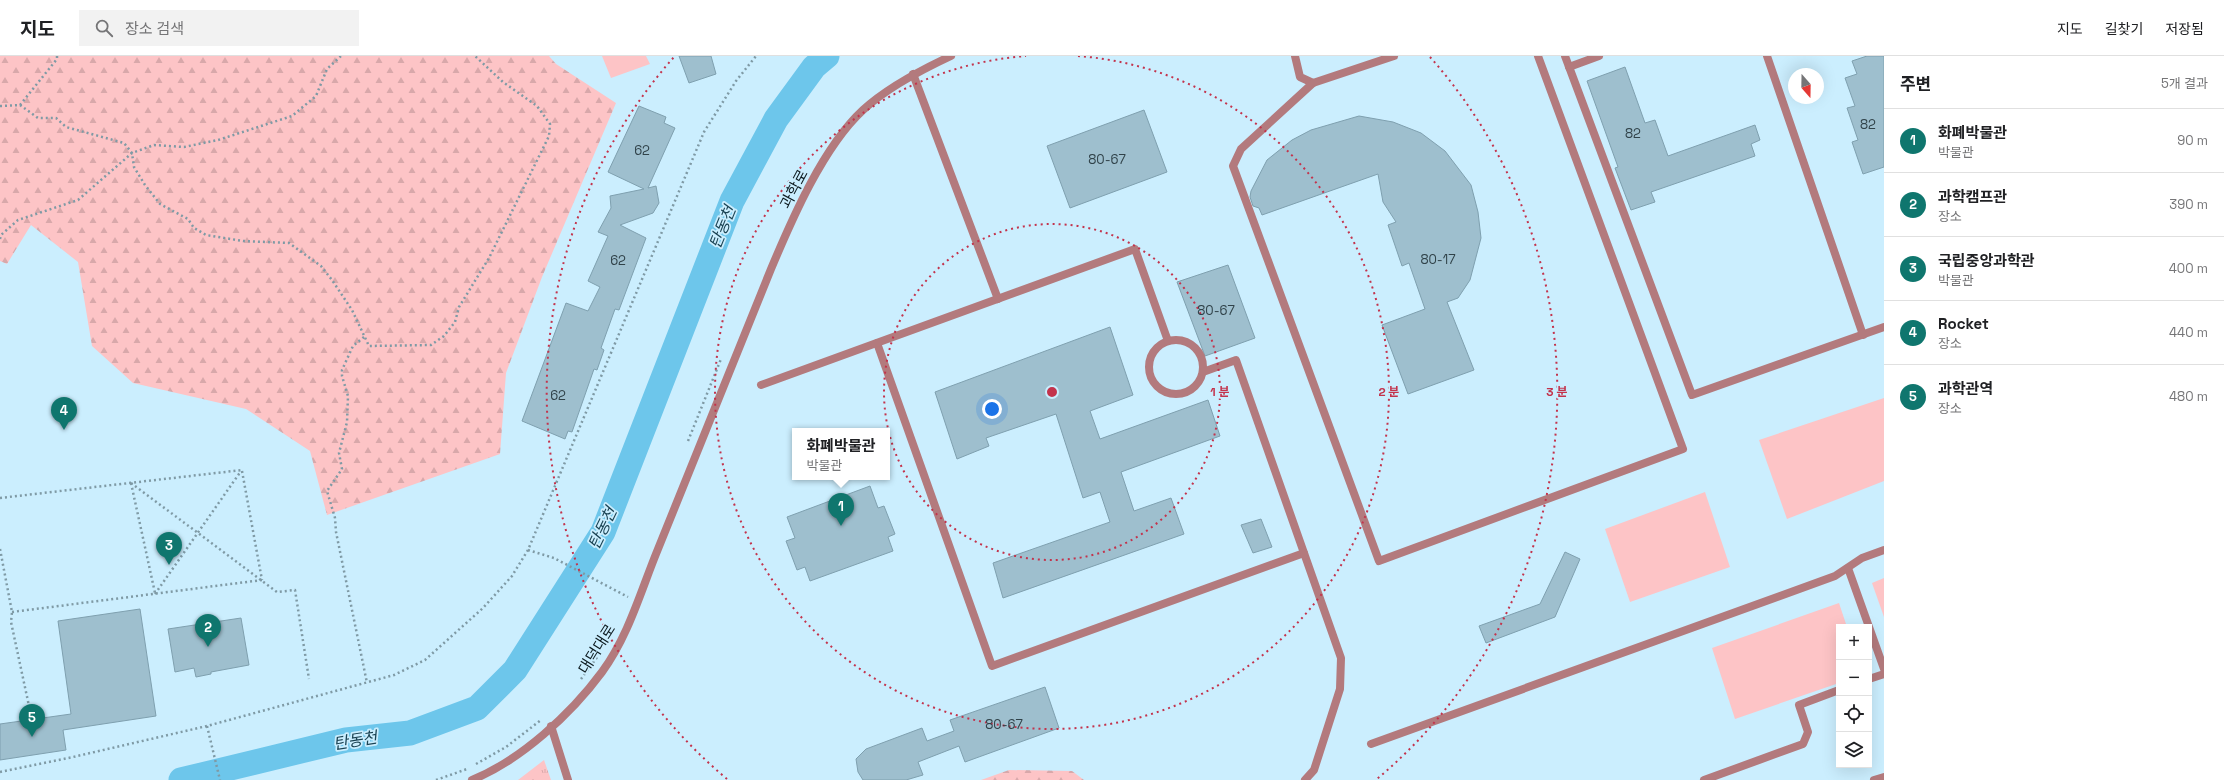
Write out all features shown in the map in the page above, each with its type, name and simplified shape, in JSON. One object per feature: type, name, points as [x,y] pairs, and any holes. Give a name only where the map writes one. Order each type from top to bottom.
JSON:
[{"type":"lane","name":"과학로","points":[[685,485],[723,384],[780,248],[809,188],[838,140],[864,110],[913,74],[951,56]]},
{"type":"lane","points":[[1295,56],[1300,78],[1313,83]]},
{"type":"lane","points":[[1394,56],[1313,83],[1241,149],[1233,166],[1379,561],[1683,449],[1538,56]]},
{"type":"lane","points":[[1565,56],[1692,395],[1884,327]]},
{"type":"lane","points":[[1569,67],[1599,56]]},
{"type":"lane","points":[[1767,56],[1863,335]]},
{"type":"lane","points":[[913,74],[998,299]]},
{"type":"lane","points":[[761,385],[1135,249],[1168,341]]},
{"type":"lane","points":[[1182,340],[1196,348],[1203,363],[1203,372],[1196,384],[1185,392],[1167,393],[1159,388],[1151,377],[1148,363],[1151,354],[1157,347],[1168,341],[1182,340]]},
{"type":"lane","points":[[877,343],[992,666],[1304,553]]},
{"type":"lane","points":[[1203,372],[1236,360],[1340,658],[1340,689],[1314,770],[1305,780]]},
{"type":"lane","name":"대덕대로","points":[[472,780],[524,751],[574,705],[603,670],[629,623],[685,485]]},
{"type":"lane","points":[[1371,744],[1835,576],[1862,558],[1884,550]]},
{"type":"lane","points":[[1848,568],[1884,669]]},
{"type":"lane","points":[[1872,678],[1884,674]]},
{"type":"lane","points":[[1704,780],[1803,744],[1808,732],[1799,705],[1836,691]]},
{"type":"lane","points":[[551,726],[568,780]]},
{"type":"lane","points":[[1874,780],[1884,777]]},
{"type":"path","points":[[20,105],[57,59],[57,56]]},
{"type":"path","points":[[0,239],[1,235],[18,220],[78,200],[132,153],[154,145],[184,147],[218,140],[292,116],[316,96],[327,69],[341,56]]},
{"type":"path","points":[[0,106],[20,105],[38,118],[56,118],[66,127],[124,143],[132,153],[134,167],[145,185],[160,204],[188,218],[194,228],[206,234],[243,241],[289,242],[321,266],[352,310],[369,346],[431,345],[444,336],[455,322],[459,306],[489,258],[549,136],[550,124],[537,106],[504,82],[475,56]]},
{"type":"path","points":[[0,772],[207,726],[394,675],[425,660],[483,608],[512,576],[528,550],[704,132],[736,81],[756,56]]},
{"type":"path","points":[[364,337],[353,346],[342,370],[342,376],[348,396],[347,422],[339,454],[342,469],[327,492],[335,518],[336,532],[367,683]]},
{"type":"path","points":[[688,443],[724,352]]},
{"type":"path","points":[[0,498],[242,470]]},
{"type":"path","points":[[155,594],[242,470]]},
{"type":"path","points":[[242,470],[262,580]]},
{"type":"path","points":[[131,483],[277,592],[295,590],[309,679]]},
{"type":"path","points":[[131,483],[155,594]]},
{"type":"path","points":[[0,549],[12,612],[11,622],[29,706]]},
{"type":"path","points":[[528,550],[554,558],[637,603]]},
{"type":"path","points":[[12,612],[262,580]]},
{"type":"path","points":[[625,604],[631,590]]},
{"type":"path","points":[[579,681],[602,650]]},
{"type":"path","points":[[436,780],[472,767],[506,747],[542,719]]},
{"type":"path","points":[[207,726],[220,780]]},
{"type":"green space","points":[[0,56],[549,56],[556,64],[616,103],[542,277],[506,373],[500,454],[327,515],[310,451],[246,409],[133,383],[92,346],[78,262],[31,225],[7,264],[0,261]]},
{"type":"green space","points":[[602,56],[646,56],[650,64],[611,78]]},
{"type":"green space","points":[[1884,398],[1884,481],[1787,519],[1759,440]]},
{"type":"green space","points":[[1705,492],[1730,567],[1630,602],[1605,529]]},
{"type":"green space","points":[[1884,578],[1884,617],[1872,583]]},
{"type":"green space","points":[[1839,603],[1846,624],[1836,624],[1836,684],[1735,719],[1712,648]]},
{"type":"green space","points":[[544,760],[551,780],[518,780]]},
{"type":"green space","points":[[1009,770],[1072,771],[1084,780],[981,780]]},
{"type":"building","points":[[679,56],[711,56],[716,74],[689,83]]},
{"type":"building","points":[[1867,56],[1884,56],[1884,167],[1863,174],[1852,142],[1858,140],[1847,108],[1855,106],[1845,78],[1857,74],[1852,61]]},
{"type":"building","points":[[1625,67],[1645,123],[1655,120],[1668,156],[1755,125],[1760,140],[1751,144],[1755,156],[1651,192],[1655,202],[1631,210],[1615,168],[1618,167],[1587,81]]},
{"type":"building","points":[[639,106],[666,117],[664,123],[675,128],[648,188],[656,186],[659,203],[653,213],[620,225],[646,238],[619,310],[615,309],[601,348],[604,350],[597,370],[594,369],[572,432],[568,431],[565,439],[522,421],[566,303],[588,311],[600,287],[588,281],[608,236],[598,232],[611,208],[610,196],[644,189],[608,172]]},
{"type":"building","points":[[1144,110],[1167,172],[1070,208],[1047,146]]},
{"type":"building","points":[[1359,116],[1393,122],[1421,133],[1445,151],[1471,185],[1478,212],[1481,238],[1470,280],[1458,298],[1447,302],[1474,370],[1408,394],[1382,325],[1425,309],[1409,263],[1402,266],[1388,225],[1396,222],[1383,202],[1378,174],[1262,215],[1259,208],[1253,206],[1250,197],[1251,191],[1267,160],[1292,140],[1311,130]]},
{"type":"building","points":[[1228,265],[1255,338],[1205,356],[1177,282]]},
{"type":"building","points":[[1110,327],[1133,395],[1090,411],[1100,439],[1208,400],[1220,436],[1121,472],[1134,511],[1171,498],[1184,534],[1003,598],[993,563],[1110,522],[1100,492],[1083,498],[1056,414],[986,438],[989,446],[957,459],[935,392]]},
{"type":"building","points":[[870,486],[878,508],[884,506],[895,534],[888,537],[893,551],[810,581],[805,567],[797,570],[786,541],[795,538],[787,517]]},
{"type":"building","points":[[1261,519],[1272,547],[1253,553],[1241,525]]},
{"type":"building","points":[[1565,552],[1580,559],[1555,617],[1486,643],[1479,626],[1540,604]]},
{"type":"building","points":[[140,609],[156,716],[63,730],[66,750],[0,760],[0,724],[71,714],[58,621]]},
{"type":"building","points":[[241,618],[249,665],[211,672],[211,674],[196,677],[194,668],[175,672],[168,629]]},
{"type":"building","points":[[1045,687],[1059,728],[965,762],[959,746],[918,762],[923,775],[906,780],[863,780],[858,772],[856,759],[866,749],[922,728],[927,741],[954,731],[950,720]]},
{"type":"waterway","name":"탄동천","points":[[181,780],[346,740],[410,733],[477,708],[515,670],[603,532],[732,201],[776,119],[814,67],[827,56]]},
{"type":"place","name":"Rocket","points":[[64,430]]},
{"type":"place","name":"화폐박물관","points":[[841,526]]},
{"type":"place","name":"국립중앙과학관","points":[[169,565]]},
{"type":"place","name":"과학캠프관","points":[[208,647]]},
{"type":"place","name":"과학관역","points":[[32,737]]}]
